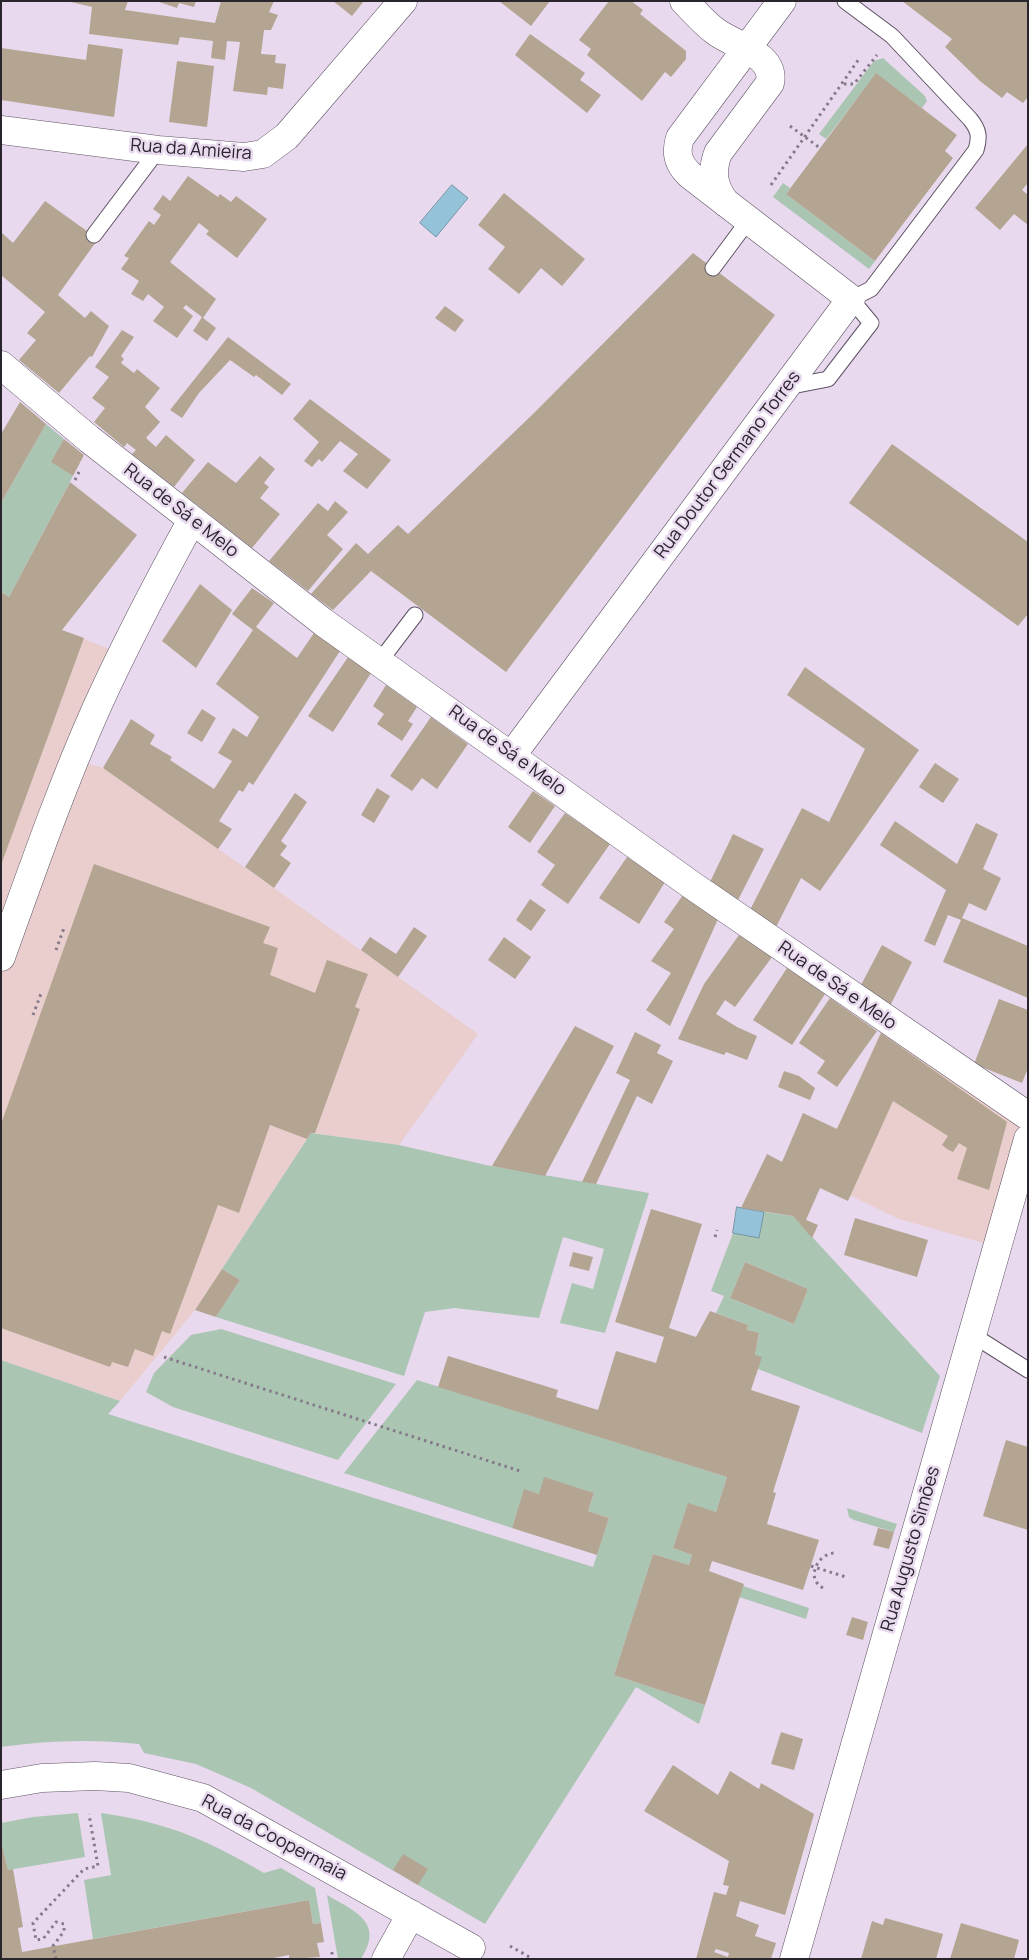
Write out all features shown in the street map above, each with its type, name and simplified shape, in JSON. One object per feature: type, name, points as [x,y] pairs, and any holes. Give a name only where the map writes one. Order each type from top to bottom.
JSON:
[{"type":"street","name":"Rua da Amieira","points":[[1,130],[158,150],[244,156],[263,154],[287,136],[403,1]]},
{"type":"street","points":[[684,1],[715,31],[769,66],[770,83],[718,153],[714,162],[714,182],[720,195],[738,213]]},
{"type":"street","points":[[782,1],[680,138],[677,155],[685,170],[738,213],[852,299]]},
{"type":"street","name":"Rua Doutor Germano Torres","points":[[512,755],[852,299]]},
{"type":"street","name":"Rua de Sá e Melo","points":[[1,365],[89,439],[324,622],[693,886],[1028,1116]]},
{"type":"street","points":[[1,957],[40,851],[96,710],[149,599],[192,520]]},
{"type":"street","name":"Rua Augusto Simões","points":[[794,1959],[1028,1139]]},
{"type":"street","name":"Rua da Coopermaia","points":[[1,1785],[42,1778],[95,1776],[129,1778],[203,1798],[229,1810],[471,1948]]},
{"type":"street","points":[[386,1959],[411,1914]]},
{"type":"lane","points":[[845,1],[892,36],[970,119],[977,128],[980,139],[976,150],[871,289],[852,299]]},
{"type":"lane","points":[[94,235],[158,150]]},
{"type":"lane","points":[[712,268],[738,213]]},
{"type":"lane","points":[[380,661],[415,615]]},
{"type":"lane","points":[[971,1334],[1028,1370]]},
{"type":"path","points":[[844,84],[854,84],[874,57],[883,51]]},
{"type":"path","points":[[771,185],[844,84],[859,60]]},
{"type":"path","points":[[790,126],[820,148]]},
{"type":"path","points":[[56,950],[64,928]]},
{"type":"path","points":[[33,1015],[42,991]]},
{"type":"path","points":[[715,1237],[717,1230]]},
{"type":"path","points":[[164,1357],[520,1471]]},
{"type":"path","points":[[823,1588],[815,1578],[817,1567],[822,1557],[834,1553]]},
{"type":"path","points":[[817,1567],[811,1566],[846,1577]]},
{"type":"path","points":[[56,1959],[53,1946],[65,1929],[64,1924],[56,1922],[43,1939],[36,1940],[33,1923],[84,1868],[98,1866],[89,1814]]},
{"type":"path","points":[[510,1946],[532,1959]]},
{"type":"shaded area","points":[[1,608],[118,652],[1,950]]},
{"type":"shaded area","points":[[77,760],[103,768],[478,1034],[399,1145],[311,1133],[195,1310],[120,1401],[1,1360],[1,968]]},
{"type":"shaded area","points":[[885,1023],[1028,1118],[994,1246],[899,1219],[814,1178]]},
{"type":"green space","points":[[883,58],[925,96],[927,101],[922,108],[876,74],[826,139],[819,134],[874,61]]},
{"type":"green space","points":[[783,183],[790,188],[786,194],[875,261],[869,269],[773,197]]},
{"type":"green space","points":[[46,424],[64,439],[52,462],[73,476],[9,597],[1,592],[1,503]]},
{"type":"green space","points":[[311,1133],[399,1145],[486,1165],[649,1193],[605,1333],[560,1323],[572,1283],[593,1289],[604,1249],[563,1237],[539,1318],[455,1308],[425,1312],[404,1376],[216,1317],[240,1280],[222,1269]]},
{"type":"green space","points":[[764,1212],[793,1216],[940,1376],[922,1433],[758,1369],[755,1355],[759,1334],[747,1330],[748,1325],[716,1313],[724,1296],[711,1291],[733,1233],[759,1237]],"holes":[[[745,1262],[808,1289],[794,1324],[730,1298]]]},
{"type":"green space","points":[[221,1329],[396,1384],[338,1460],[173,1407],[146,1392],[154,1373],[191,1335]]},
{"type":"green space","points":[[1,1360],[120,1401],[108,1414],[593,1567],[609,1518],[588,1511],[594,1493],[545,1478],[539,1494],[524,1490],[512,1528],[344,1473],[417,1380],[727,1477],[716,1512],[688,1504],[673,1548],[692,1555],[689,1565],[653,1554],[614,1675],[705,1705],[699,1724],[636,1687],[485,1924],[251,1788],[196,1764],[144,1753],[139,1744],[122,1742],[70,1741],[1,1747]]},
{"type":"green space","points":[[847,1508],[897,1524],[894,1532],[854,1520],[849,1517]]},
{"type":"green space","points":[[743,1586],[809,1608],[806,1619],[739,1597]]},
{"type":"green space","points":[[78,1813],[85,1857],[8,1870],[1,1841],[1,1823],[33,1817]]},
{"type":"green space","points":[[101,1813],[167,1827],[223,1851],[264,1873],[281,1868],[315,1888],[321,1923],[313,1924],[309,1900],[93,1939],[84,1880],[111,1875]]},
{"type":"green space","points":[[327,1895],[356,1913],[368,1927],[370,1936],[368,1946],[361,1959],[338,1959]]},
{"type":"water","points":[[452,185],[468,198],[436,237],[420,223]]},
{"type":"water","points":[[737,1207],[764,1212],[759,1238],[733,1233]]},
{"type":"building","points":[[67,1],[128,1],[125,10],[215,23],[221,1],[274,1],[269,12],[278,15],[271,30],[264,30],[261,54],[276,55],[275,63],[286,64],[283,89],[268,87],[267,95],[233,91],[240,42],[227,41],[225,60],[211,58],[213,41],[180,37],[178,45],[89,34],[92,7]]},
{"type":"building","points":[[196,1],[194,7],[179,3],[177,8],[159,2]]},
{"type":"building","points":[[333,1],[364,1],[352,16]]},
{"type":"building","points":[[499,1],[550,1],[531,26]]},
{"type":"building","points":[[609,1],[631,1],[643,10],[640,14],[686,51],[686,59],[671,77],[665,72],[642,101],[587,55],[591,49],[579,40]]},
{"type":"building","points":[[902,1],[1028,1],[1028,97],[1023,103],[1007,92],[1002,98],[980,81],[945,47],[952,39]]},
{"type":"building","points":[[530,34],[585,73],[580,80],[601,95],[587,113],[515,55]]},
{"type":"building","points":[[88,44],[123,49],[114,117],[1,100],[1,48],[86,60]]},
{"type":"building","points":[[177,61],[214,66],[207,127],[169,122]]},
{"type":"building","points":[[876,73],[957,135],[945,151],[953,158],[875,261],[786,194]]},
{"type":"building","points":[[1028,144],[1028,183],[1022,190],[1028,195],[1028,225],[1014,214],[1000,230],[975,208]]},
{"type":"building","points":[[188,176],[218,197],[220,194],[231,202],[236,196],[267,219],[237,258],[206,234],[209,231],[199,223],[170,262],[216,299],[203,318],[216,328],[207,341],[193,331],[202,317],[186,305],[183,308],[193,316],[177,338],[153,321],[164,307],[148,294],[143,301],[131,294],[139,281],[121,269],[129,258],[124,256],[149,221],[154,225],[161,215],[153,209],[163,195],[170,201]]},
{"type":"building","points":[[504,193],[585,259],[562,286],[541,268],[519,294],[488,269],[505,247],[478,225]]},
{"type":"building","points":[[45,201],[98,239],[58,295],[85,318],[91,311],[109,326],[92,357],[90,356],[59,393],[19,360],[36,340],[27,333],[45,312],[1,275],[1,232],[13,243]]},
{"type":"building","points":[[693,253],[775,315],[506,672],[371,571],[333,610],[311,594],[356,543],[368,554],[398,525],[408,534],[534,413]]},
{"type":"building","points":[[445,306],[464,320],[455,332],[435,318]]},
{"type":"building","points":[[122,330],[134,337],[121,356],[124,359],[121,363],[134,373],[137,369],[160,388],[145,407],[160,422],[146,438],[156,447],[166,435],[195,460],[174,487],[132,454],[136,450],[127,443],[124,447],[94,422],[105,408],[92,398],[109,377],[95,367]]},
{"type":"building","points":[[228,337],[291,384],[282,395],[256,375],[254,377],[230,360],[199,393],[182,418],[170,410]]},
{"type":"building","points":[[310,399],[391,460],[367,489],[343,471],[358,454],[340,441],[322,462],[319,459],[312,467],[304,461],[319,442],[293,419]]},
{"type":"building","points":[[20,402],[46,424],[1,503],[1,434]]},
{"type":"building","points":[[64,439],[84,455],[73,476],[51,462]]},
{"type":"building","points":[[892,444],[1028,542],[1028,614],[1018,626],[849,503]]},
{"type":"building","points":[[260,456],[275,469],[264,483],[269,487],[260,498],[280,514],[252,548],[182,493],[208,462],[236,483]]},
{"type":"building","points":[[70,482],[137,535],[62,630],[84,638],[1,865],[1,592],[9,597]]},
{"type":"building","points":[[335,501],[348,512],[327,535],[343,549],[308,591],[269,561],[318,503],[328,511]]},
{"type":"building","points":[[200,584],[232,610],[196,668],[162,641]]},
{"type":"building","points":[[252,588],[274,603],[256,627],[297,658],[314,633],[340,651],[253,785],[249,782],[243,792],[239,790],[219,821],[232,829],[218,849],[103,768],[131,719],[155,735],[150,744],[172,757],[170,760],[214,789],[232,761],[218,753],[233,728],[247,737],[259,717],[216,684],[253,630],[232,614]]},
{"type":"building","points":[[348,657],[371,673],[333,732],[308,716]]},
{"type":"building","points":[[805,667],[919,750],[820,891],[801,878],[776,927],[750,910],[802,808],[829,822],[865,749],[787,695]]},
{"type":"building","points":[[386,685],[417,707],[408,721],[413,724],[402,741],[377,724],[384,714],[373,706]]},
{"type":"building","points":[[202,709],[216,718],[202,742],[187,733]]},
{"type":"building","points":[[431,717],[468,744],[437,789],[422,778],[412,791],[390,776]]},
{"type":"building","points":[[935,763],[959,779],[943,803],[919,787]]},
{"type":"building","points":[[377,788],[390,796],[374,823],[361,815]]},
{"type":"building","points":[[533,791],[555,806],[530,843],[508,827]]},
{"type":"building","points":[[295,793],[307,802],[281,841],[287,846],[280,855],[291,863],[274,888],[245,867]]},
{"type":"building","points":[[565,813],[610,844],[568,904],[541,885],[555,865],[537,852]]},
{"type":"building","points":[[895,821],[957,864],[976,823],[998,834],[983,869],[1001,878],[986,911],[969,903],[962,918],[1028,946],[1028,998],[943,962],[961,920],[948,915],[935,946],[924,941],[946,890],[880,845]]},
{"type":"building","points":[[733,834],[764,849],[737,902],[710,882]]},
{"type":"building","points":[[627,857],[665,882],[639,924],[599,898]]},
{"type":"building","points":[[94,864],[270,927],[263,943],[278,948],[270,975],[315,993],[327,960],[368,974],[355,1007],[360,1009],[315,1133],[311,1133],[307,1139],[270,1125],[239,1213],[218,1205],[170,1334],[162,1331],[153,1356],[135,1349],[128,1367],[112,1362],[110,1367],[1,1328],[1,1124]]},
{"type":"building","points":[[683,895],[718,919],[670,1026],[646,1010],[671,973],[651,961],[674,929],[664,922]]},
{"type":"building","points":[[530,899],[546,910],[531,931],[516,920]]},
{"type":"building","points":[[414,927],[427,936],[398,977],[361,950],[370,937],[396,954]]},
{"type":"building","points":[[739,935],[772,957],[735,1007],[725,1000],[716,1014],[737,1027],[757,1036],[747,1060],[726,1052],[724,1055],[678,1039],[704,984]]},
{"type":"building","points":[[504,937],[531,957],[515,979],[488,960]]},
{"type":"building","points":[[882,945],[912,962],[890,1006],[861,985]]},
{"type":"building","points":[[787,968],[825,994],[792,1045],[753,1020]]},
{"type":"building","points":[[830,998],[877,1031],[837,1087],[817,1073],[825,1061],[799,1043]]},
{"type":"building","points":[[999,999],[1028,1010],[1028,1068],[1022,1083],[974,1064]]},
{"type":"building","points":[[575,1026],[614,1046],[545,1176],[492,1166]]},
{"type":"building","points":[[635,1032],[661,1045],[657,1053],[673,1061],[652,1104],[637,1096],[596,1184],[582,1182],[630,1080],[616,1073]]},
{"type":"building","points":[[881,1033],[1007,1122],[989,1190],[957,1179],[967,1148],[959,1143],[953,1152],[947,1149],[942,1145],[948,1136],[893,1101],[848,1201],[820,1188],[806,1220],[818,1225],[812,1238],[793,1216],[741,1208],[767,1154],[782,1162],[803,1113],[837,1129]]},
{"type":"building","points":[[784,1071],[799,1076],[815,1088],[810,1100],[778,1087]]},
{"type":"building","points":[[651,1209],[702,1224],[669,1328],[696,1337],[710,1311],[748,1325],[747,1330],[759,1333],[755,1355],[762,1357],[751,1390],[800,1406],[773,1492],[776,1493],[767,1524],[819,1540],[803,1590],[712,1561],[709,1571],[744,1584],[705,1705],[614,1675],[653,1554],[689,1565],[692,1555],[673,1548],[688,1503],[716,1512],[727,1477],[438,1387],[448,1356],[558,1390],[556,1397],[598,1410],[616,1351],[656,1363],[664,1337],[615,1322]]},
{"type":"building","points":[[855,1218],[928,1240],[917,1277],[844,1255]]},
{"type":"building","points":[[573,1252],[593,1257],[589,1271],[569,1266]]},
{"type":"building","points":[[745,1262],[808,1289],[794,1324],[730,1298]]},
{"type":"building","points":[[222,1269],[240,1280],[216,1317],[195,1310]]},
{"type":"building","points":[[1006,1440],[1028,1447],[1028,1530],[983,1516]]},
{"type":"building","points":[[544,1477],[594,1493],[588,1511],[609,1518],[597,1555],[512,1528],[524,1489],[539,1494]]},
{"type":"building","points":[[878,1528],[894,1532],[889,1549],[873,1545]]},
{"type":"building","points":[[852,1617],[868,1622],[863,1640],[846,1635]]},
{"type":"building","points":[[781,1732],[803,1739],[794,1770],[771,1764]]},
{"type":"building","points":[[673,1765],[718,1795],[730,1771],[759,1789],[761,1783],[814,1814],[785,1915],[740,1901],[736,1916],[759,1925],[755,1936],[776,1943],[771,1959],[696,1959],[714,1892],[726,1895],[729,1886],[723,1885],[729,1861],[644,1811]],"holes":[[[716,1949],[729,1953],[728,1957],[714,1952]]]},
{"type":"building","points":[[1,1841],[8,1870],[13,1869],[23,1927],[18,1928],[22,1952],[309,1900],[313,1924],[321,1923],[324,1942],[317,1943],[320,1957],[289,1959],[289,1955],[268,1959],[1,1959]]},
{"type":"building","points":[[403,1854],[428,1869],[418,1885],[393,1870]]},
{"type":"building","points":[[885,1918],[943,1934],[936,1959],[861,1959],[872,1921],[883,1925]]},
{"type":"building","points":[[961,1923],[1019,1940],[1014,1959],[950,1959]]}]
